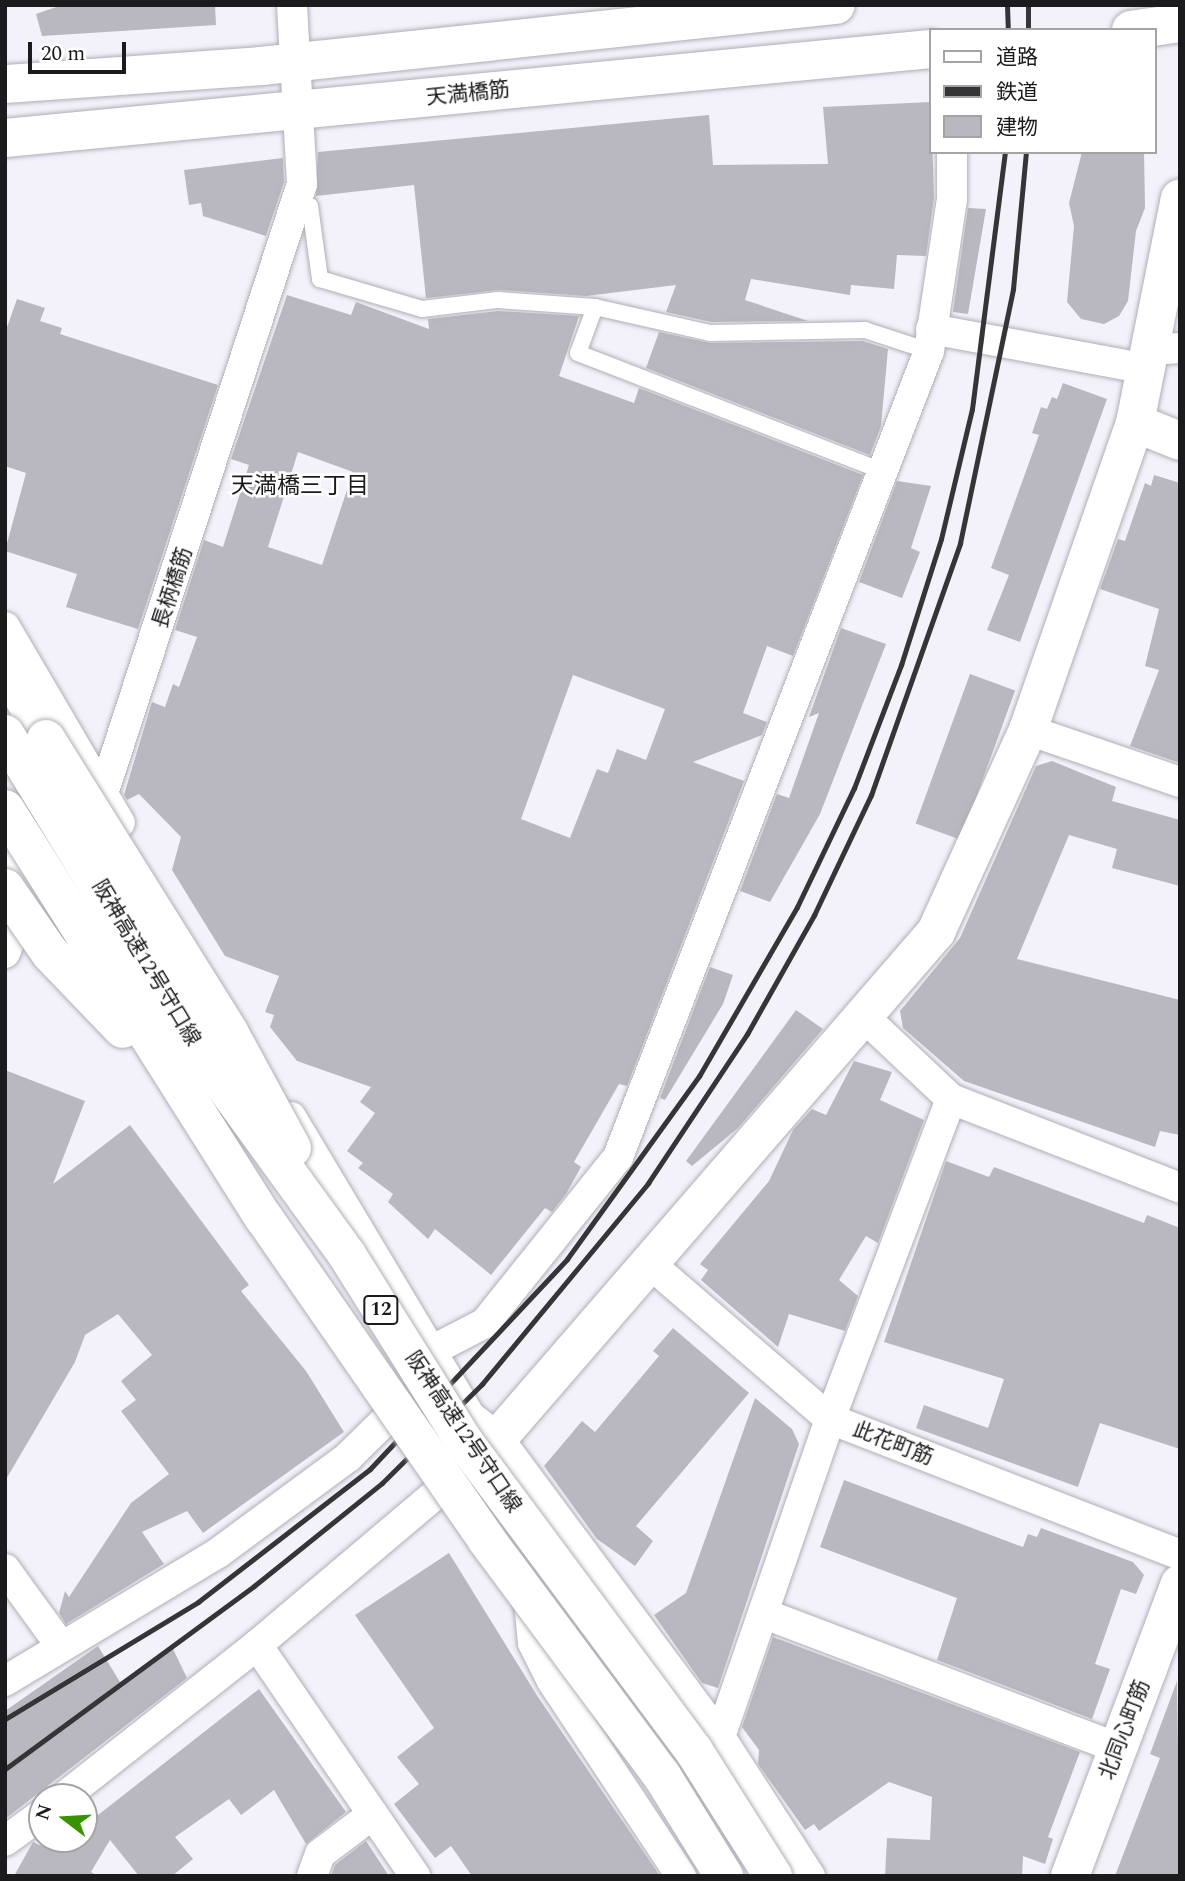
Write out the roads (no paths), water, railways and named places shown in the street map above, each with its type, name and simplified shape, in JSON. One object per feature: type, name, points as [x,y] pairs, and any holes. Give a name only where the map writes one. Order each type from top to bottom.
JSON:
[{"type":"main road","points":[[5,84],[295,63],[731,11],[836,5]]},
{"type":"main road","points":[[1145,28],[1180,23]]},
{"type":"main road","name":"天満橋筋","points":[[5,138],[297,113],[930,49]]},
{"type":"main road","points":[[498,1438],[936,932],[1028,730],[1159,355],[1180,198]]},
{"type":"main road","points":[[1135,423],[1180,441]]},
{"type":"main road","points":[[5,664],[229,1032],[347,1255]]},
{"type":"main road","name":"阪神高速12号守口線","points":[[5,734],[198,1049],[347,1255],[463,1440],[694,1751],[800,1875]]},
{"type":"main road","name":"阪神高速12号守口線","points":[[5,809],[177,1086],[486,1539],[662,1776],[724,1876]]},
{"type":"main road","points":[[5,862],[16,893],[50,953],[177,1086]]},
{"type":"main road","points":[[16,893],[405,1401],[527,1575],[697,1802],[744,1876]]},
{"type":"main road","name":"北同心町筋","points":[[1070,1876],[1180,1584]]},
{"type":"street","name":"長柄橋筋","points":[[5,953],[16,893],[105,798],[302,184],[292,5]]},
{"type":"street","points":[[429,1352],[485,1323],[618,1157],[930,340],[952,199],[951,154]]},
{"type":"street","points":[[930,340],[1159,355]]},
{"type":"street","points":[[5,627],[429,1352],[470,1416],[498,1438],[720,1737],[800,1875]]},
{"type":"street","points":[[1028,730],[1180,782]]},
{"type":"street","points":[[863,1016],[951,1099],[1180,1188]]},
{"type":"street","points":[[720,1737],[765,1614],[830,1419],[951,1099]]},
{"type":"street","name":"此花町筋","points":[[649,1264],[830,1419],[1180,1555]]},
{"type":"street","points":[[5,1681],[218,1553],[348,1457],[405,1401]]},
{"type":"street","points":[[82,1783],[257,1645],[457,1476],[498,1438]]},
{"type":"street","points":[[5,1569],[61,1646]]},
{"type":"street","points":[[527,1575],[538,1653],[681,1876]]},
{"type":"street","points":[[765,1614],[1118,1748]]},
{"type":"street","points":[[257,1645],[415,1876]]},
{"type":"street","points":[[312,1876],[320,1854],[373,1814]]},
{"type":"street","points":[[5,1841],[28,1824]]},
{"type":"lane","points":[[297,200],[310,206],[320,279],[422,309],[498,299],[595,307],[710,333],[865,330],[930,340]]},
{"type":"lane","points":[[595,307],[578,353],[881,471]]},
{"type":"railway","points":[[1007,5],[1008,28]]},
{"type":"railway","points":[[1028,5],[1028,28]]},
{"type":"railway","points":[[5,1719],[198,1602],[370,1469],[567,1259],[699,1076],[797,907],[854,788],[901,665],[941,539],[972,409],[1005,154]]},
{"type":"railway","points":[[5,1769],[254,1586],[382,1483],[482,1384],[648,1183],[747,1034],[814,915],[871,795],[960,543],[1013,289],[1026,154]]},
{"type":"district","name":"天満橋三丁目","points":[[300,487]]}]
